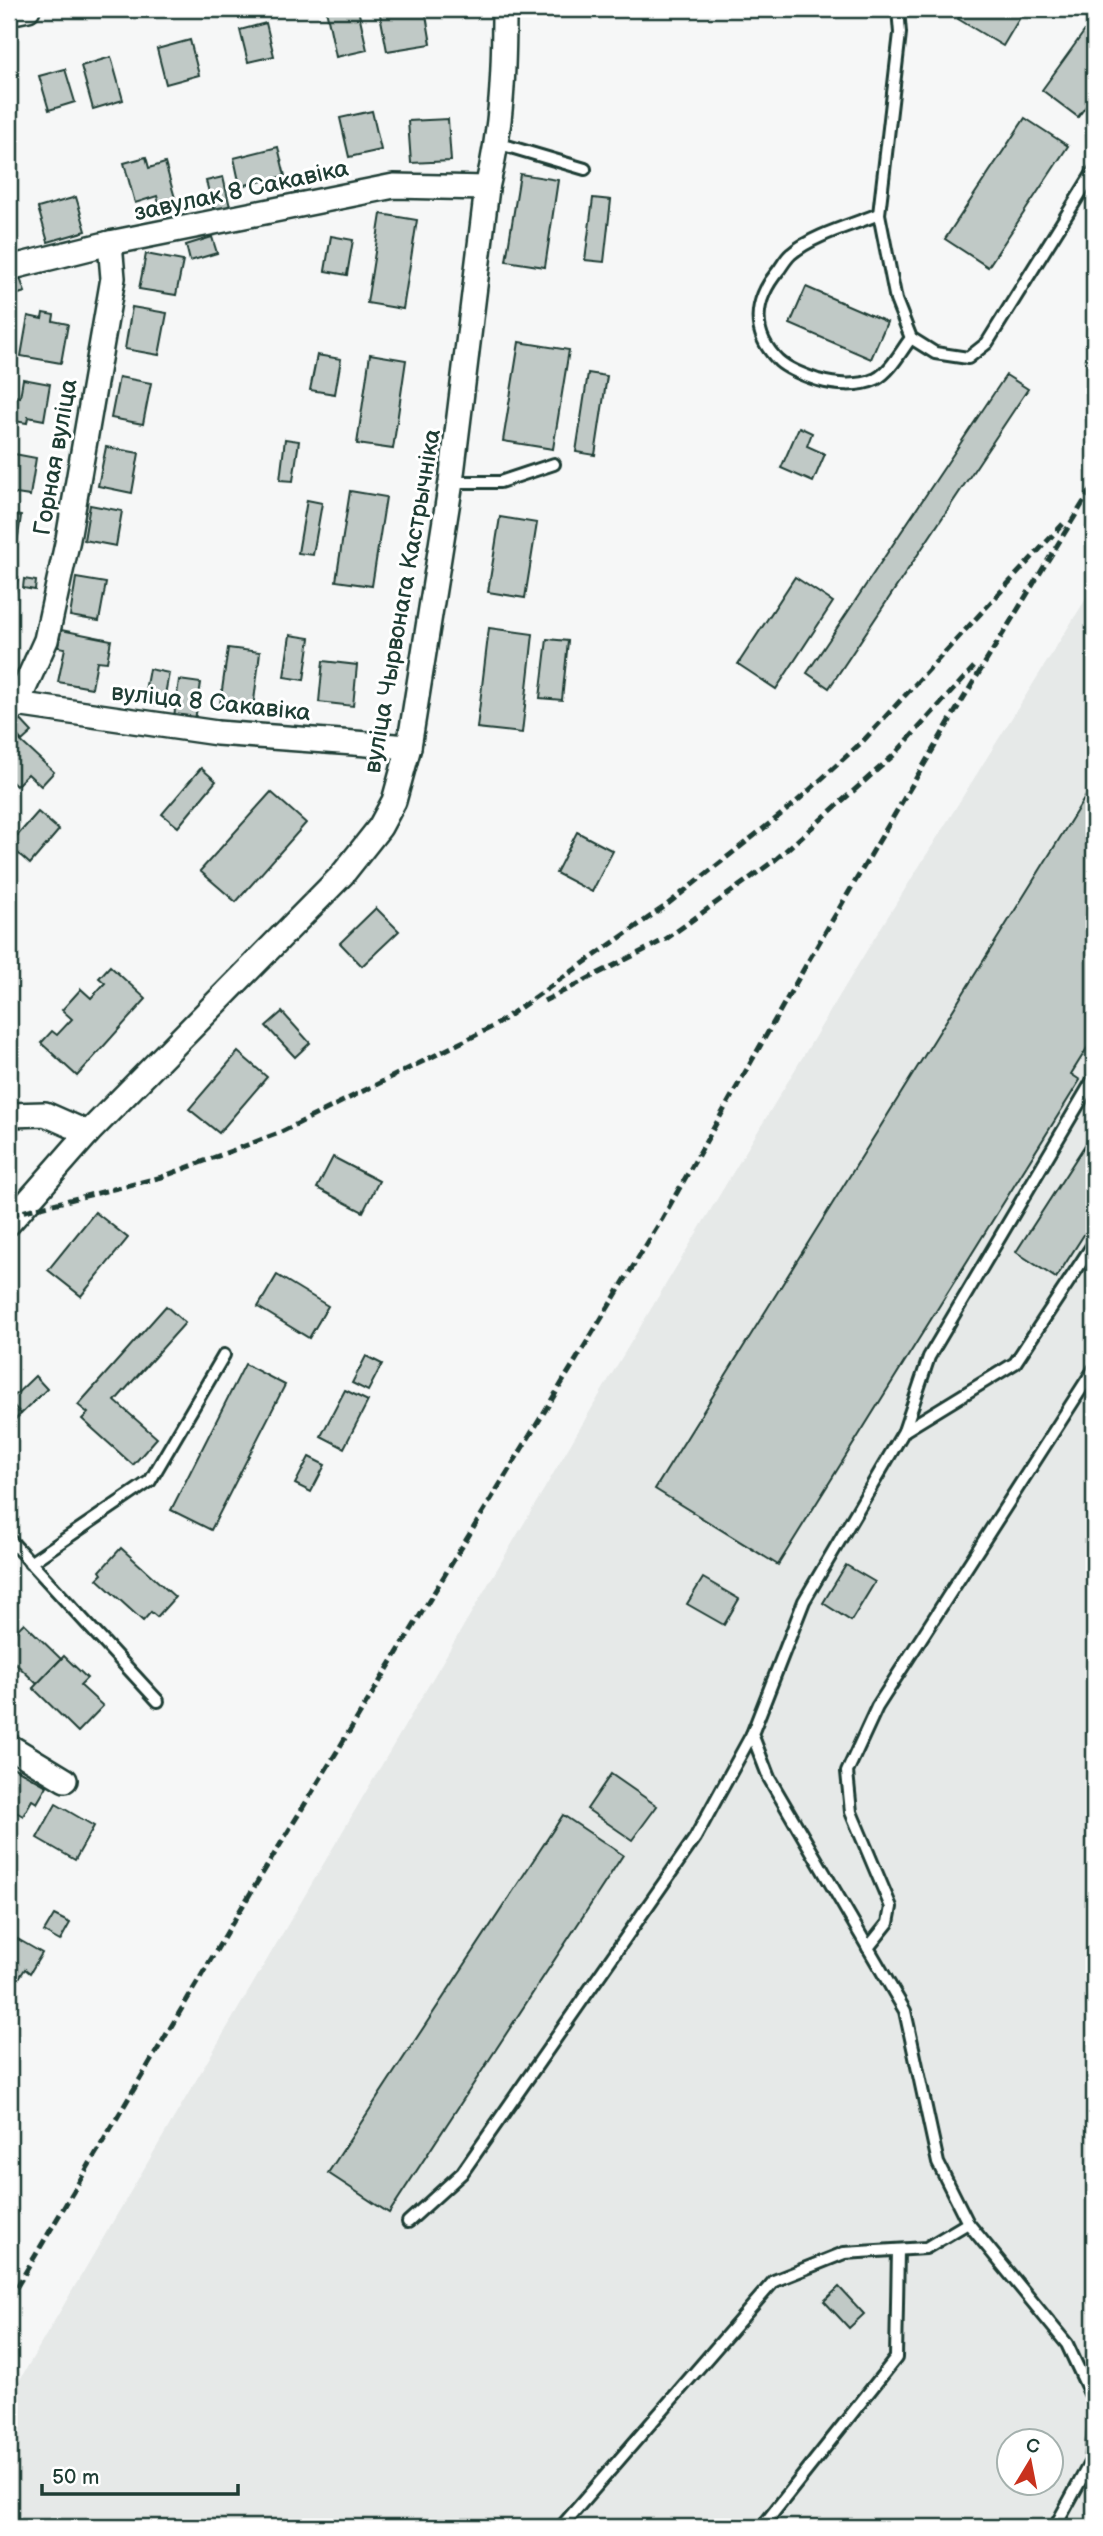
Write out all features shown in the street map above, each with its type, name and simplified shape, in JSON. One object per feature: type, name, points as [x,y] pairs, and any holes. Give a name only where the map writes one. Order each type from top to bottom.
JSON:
[{"type":"street","points":[[9,13],[28,9]]},
{"type":"street","name":"вуліца Чырвонага Кастрычніка","points":[[9,1223],[88,1133],[342,875],[380,827],[394,801],[409,747],[452,482],[487,188],[498,143],[504,58],[503,9]]},
{"type":"street","name":"завулак 8 Сакавіка","points":[[9,268],[110,243],[394,186],[487,188]]},
{"type":"street","name":"Горная вуліца","points":[[12,706],[46,640],[68,539],[113,278],[110,243]]},
{"type":"street","name":"вуліца 8 Сакавіка","points":[[12,706],[217,733],[409,747]]},
{"type":"street","points":[[9,1115],[44,1114],[88,1133]]},
{"type":"street","points":[[9,1746],[65,1780]]},
{"type":"lane","points":[[898,9],[900,33],[879,214],[896,300],[911,338],[935,353],[968,358],[987,343],[1094,171]]},
{"type":"lane","points":[[498,143],[585,169]]},
{"type":"lane","points":[[879,214],[824,236],[791,254],[767,284],[757,310],[761,337],[780,362],[792,369],[828,383],[851,384],[877,379],[911,338]]},
{"type":"lane","points":[[452,482],[500,482],[554,464]]},
{"type":"lane","points":[[408,2222],[462,2173],[695,1838],[752,1734],[804,1601],[904,1431],[929,1357],[1094,1078]]},
{"type":"lane","points":[[904,1431],[1015,1363],[1094,1242]]},
{"type":"lane","points":[[30,1563],[150,1480],[224,1355]]},
{"type":"lane","points":[[868,1948],[888,1923],[891,1907],[851,1812],[847,1772],[877,1707],[1094,1369]]},
{"type":"lane","points":[[9,1539],[158,1702]]},
{"type":"lane","points":[[752,1734],[769,1778],[905,2011],[938,2163],[968,2223],[1067,2344],[1094,2402]]},
{"type":"lane","points":[[561,2527],[774,2281],[844,2253],[926,2248],[968,2223]]},
{"type":"lane","points":[[762,2527],[896,2358],[898,2250]]},
{"type":"lane","points":[[1055,2527],[1091,2461],[1094,2427]]},
{"type":"shaded area","points":[[1094,586],[1094,2527],[9,2527],[9,2398],[616,1367],[867,950]]},
{"type":"building","points":[[326,9],[358,9],[367,50],[336,57]]},
{"type":"building","points":[[379,9],[425,9],[431,44],[387,51]]},
{"type":"building","points":[[964,9],[1025,9],[1003,46],[958,19]]},
{"type":"building","points":[[1094,18],[1094,95],[1078,117],[1042,90]]},
{"type":"building","points":[[266,23],[274,56],[248,62],[240,30]]},
{"type":"building","points":[[190,40],[199,75],[166,84],[157,49]]},
{"type":"building","points":[[111,57],[123,100],[93,109],[81,66]]},
{"type":"building","points":[[65,69],[75,102],[49,110],[39,76]]},
{"type":"building","points":[[372,111],[381,150],[349,157],[340,118]]},
{"type":"building","points":[[1025,118],[1068,146],[988,267],[945,239]]},
{"type":"building","points":[[448,119],[451,161],[411,163],[408,121]]},
{"type":"building","points":[[278,147],[285,176],[240,186],[234,158]]},
{"type":"building","points":[[146,157],[149,168],[165,163],[175,198],[159,203],[157,196],[135,203],[124,163]]},
{"type":"building","points":[[520,174],[558,180],[545,267],[506,261]]},
{"type":"building","points":[[223,177],[230,207],[214,211],[206,181]]},
{"type":"building","points":[[76,197],[86,231],[48,242],[38,208]]},
{"type":"building","points":[[593,198],[611,200],[604,262],[585,260]]},
{"type":"building","points":[[381,214],[417,220],[403,309],[367,303]]},
{"type":"building","points":[[331,236],[353,240],[347,275],[325,271]]},
{"type":"building","points":[[212,237],[217,253],[190,261],[186,245]]},
{"type":"building","points":[[146,254],[183,261],[176,295],[139,289]]},
{"type":"building","points":[[20,278],[25,292],[9,297],[9,282]]},
{"type":"building","points":[[806,287],[887,322],[871,359],[790,324]]},
{"type":"building","points":[[132,307],[167,313],[159,355],[125,349]]},
{"type":"building","points":[[43,313],[54,315],[53,321],[68,324],[61,363],[21,356],[28,316],[42,319]]},
{"type":"building","points":[[519,342],[569,350],[553,449],[503,441]]},
{"type":"building","points":[[370,354],[406,360],[393,449],[357,444]]},
{"type":"building","points":[[317,355],[341,359],[335,394],[310,390]]},
{"type":"building","points":[[588,373],[607,376],[595,455],[576,452]]},
{"type":"building","points":[[1006,375],[1028,389],[829,688],[807,673]]},
{"type":"building","points":[[119,377],[151,383],[143,424],[111,418]]},
{"type":"building","points":[[23,379],[50,384],[44,420],[28,417],[27,423],[9,420],[9,395],[20,397]]},
{"type":"building","points":[[799,427],[812,433],[807,446],[825,454],[813,482],[781,468]]},
{"type":"building","points":[[285,439],[299,441],[293,481],[280,480]]},
{"type":"building","points":[[106,447],[139,453],[132,493],[98,486]]},
{"type":"building","points":[[9,453],[36,458],[30,496],[9,493]]},
{"type":"building","points":[[350,491],[386,497],[372,586],[336,581]]},
{"type":"building","points":[[307,500],[322,503],[313,555],[298,553]]},
{"type":"building","points":[[90,505],[122,511],[116,546],[84,540]]},
{"type":"building","points":[[9,514],[21,516],[17,544],[9,543]]},
{"type":"building","points":[[500,517],[537,523],[525,598],[488,592]]},
{"type":"building","points":[[9,575],[18,577],[12,609],[9,608]]},
{"type":"building","points":[[795,577],[833,602],[776,689],[738,664]]},
{"type":"building","points":[[76,578],[106,583],[99,621],[70,616]]},
{"type":"building","points":[[24,579],[36,581],[35,590],[23,588]]},
{"type":"building","points":[[489,628],[533,634],[522,733],[477,728]]},
{"type":"building","points":[[61,630],[111,640],[107,662],[97,661],[92,688],[58,682],[65,648],[58,647]]},
{"type":"building","points":[[290,635],[310,638],[304,680],[284,677]]},
{"type":"building","points":[[547,639],[568,641],[562,700],[540,698]]},
{"type":"building","points":[[228,648],[260,652],[253,709],[220,704]]},
{"type":"building","points":[[323,661],[357,665],[353,706],[319,702]]},
{"type":"building","points":[[149,669],[169,673],[163,706],[143,702]]},
{"type":"building","points":[[179,680],[201,683],[195,720],[174,717]]},
{"type":"building","points":[[18,717],[32,732],[22,741],[9,726]]},
{"type":"building","points":[[15,736],[54,772],[41,786],[28,774],[16,786],[9,779],[9,743]]},
{"type":"building","points":[[201,768],[216,781],[178,827],[162,814]]},
{"type":"building","points":[[1094,783],[1094,1037],[1071,1074],[1080,1080],[778,1565],[655,1489]]},
{"type":"building","points":[[271,792],[306,823],[236,902],[200,871]]},
{"type":"building","points":[[38,812],[59,830],[30,864],[9,845]]},
{"type":"building","points":[[577,832],[613,851],[592,892],[556,873]]},
{"type":"building","points":[[376,908],[399,931],[362,966],[340,943]]},
{"type":"building","points":[[110,966],[146,999],[77,1076],[41,1043],[52,1031],[57,1035],[72,1019],[62,1010],[81,989],[91,998],[105,983],[99,978]]},
{"type":"building","points":[[282,1012],[310,1043],[295,1057],[266,1026]]},
{"type":"building","points":[[238,1052],[267,1077],[219,1133],[189,1109]]},
{"type":"building","points":[[1094,1131],[1094,1219],[1056,1278],[1016,1252]]},
{"type":"building","points":[[333,1157],[379,1181],[363,1212],[317,1188]]},
{"type":"building","points":[[95,1212],[128,1238],[81,1296],[48,1270]]},
{"type":"building","points":[[277,1275],[328,1306],[309,1338],[258,1307]]},
{"type":"building","points":[[166,1306],[185,1323],[115,1401],[157,1438],[133,1465],[82,1419],[88,1413],[78,1405]]},
{"type":"building","points":[[366,1356],[382,1364],[368,1391],[352,1383]]},
{"type":"building","points":[[245,1364],[285,1385],[211,1530],[171,1510]]},
{"type":"building","points":[[35,1376],[47,1389],[21,1414],[9,1401]]},
{"type":"building","points":[[345,1390],[368,1401],[344,1448],[321,1436]]},
{"type":"building","points":[[9,1401],[21,1414],[9,1425]]},
{"type":"building","points":[[309,1457],[325,1465],[311,1492],[295,1484]]},
{"type":"building","points":[[121,1548],[175,1597],[157,1617],[151,1612],[143,1621],[97,1579],[102,1574],[100,1571]]},
{"type":"building","points":[[846,1565],[875,1582],[851,1621],[823,1603]]},
{"type":"building","points":[[703,1578],[739,1599],[724,1625],[687,1604]]},
{"type":"building","points":[[24,1623],[61,1659],[37,1684],[9,1657],[9,1627],[15,1632]]},
{"type":"building","points":[[64,1656],[87,1678],[80,1685],[103,1706],[78,1732],[33,1688]]},
{"type":"building","points":[[9,1708],[18,1715],[9,1727]]},
{"type":"building","points":[[9,1765],[47,1786],[37,1803],[32,1800],[23,1816],[9,1808]]},
{"type":"building","points":[[611,1774],[657,1806],[632,1840],[587,1809]]},
{"type":"building","points":[[56,1804],[94,1826],[75,1860],[37,1838]]},
{"type":"building","points":[[563,1815],[623,1855],[389,2213],[328,2173]]},
{"type":"building","points":[[54,1915],[70,1923],[60,1941],[44,1932]]},
{"type":"building","points":[[9,1934],[42,1953],[30,1973],[25,1969],[19,1978],[14,1976],[10,1982]]},
{"type":"building","points":[[839,2287],[864,2314],[849,2328],[824,2301]]},
{"type":"railway","points":[[9,2300],[239,1912],[662,1219],[810,958],[955,712],[1094,485]]},
{"type":"railway","points":[[9,1215],[162,1177],[279,1133],[494,1026],[664,907],[793,805],[863,741],[1063,524]]},
{"type":"railway","points":[[544,1001],[666,939],[775,860],[894,755],[974,667]]}]
